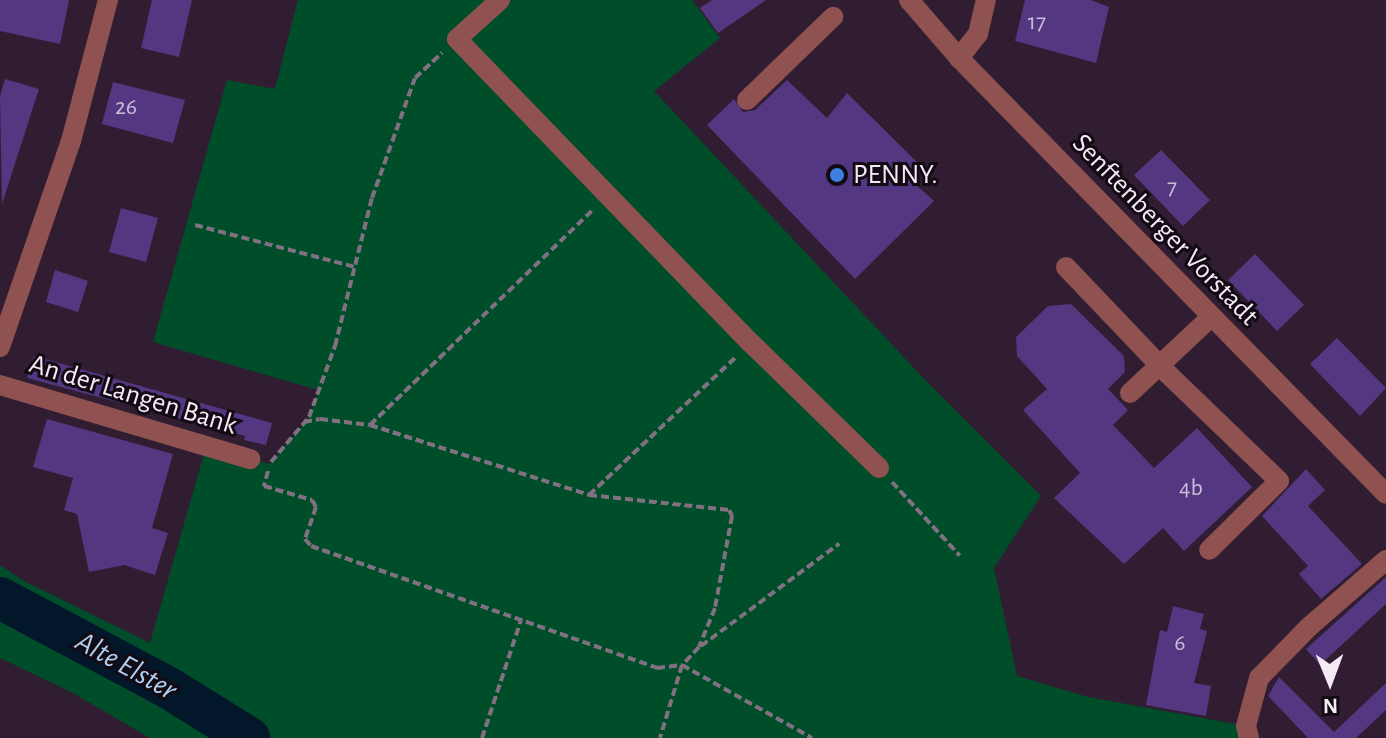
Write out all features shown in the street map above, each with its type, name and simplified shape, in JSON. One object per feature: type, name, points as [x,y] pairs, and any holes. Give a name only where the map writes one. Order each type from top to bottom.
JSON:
[{"type":"street","points":[[0,347],[71,141],[108,0]]},
{"type":"street","points":[[500,0],[457,39],[751,343],[879,468]]},
{"type":"street","name":"Senftenberger Vorstadt","points":[[909,0],[959,58],[1210,318],[1386,494]]},
{"type":"street","points":[[959,58],[978,34],[986,0]]},
{"type":"street","points":[[747,100],[833,17]]},
{"type":"street","points":[[1066,267],[1160,366],[1279,481],[1209,550]]},
{"type":"street","points":[[1130,393],[1210,318]]},
{"type":"street","name":"An der Langen Bank","points":[[0,385],[260,462]]},
{"type":"street","points":[[1249,738],[1246,726],[1259,678],[1310,626],[1386,560]]},
{"type":"path","points":[[457,39],[415,78],[372,198],[335,346],[304,422],[260,462],[264,486],[312,500],[316,507],[305,539],[311,546],[657,668],[682,665],[812,738]]},
{"type":"path","points":[[370,425],[609,195]]},
{"type":"path","points":[[195,225],[355,267]]},
{"type":"path","points":[[589,495],[751,343]]},
{"type":"path","points":[[304,422],[320,419],[370,425],[589,495],[729,510],[732,516],[715,608],[699,647]]},
{"type":"path","points":[[879,468],[960,556]]},
{"type":"path","points":[[660,738],[682,665],[699,647],[839,544]]},
{"type":"path","points":[[482,738],[521,620]]},
{"type":"green space","points":[[298,0],[692,0],[720,38],[654,91],[929,384],[1041,496],[994,568],[1017,676],[1088,697],[1246,726],[1249,738],[150,738],[73,693],[0,658],[0,565],[22,580],[150,643],[206,447],[270,464],[309,417],[318,390],[153,342],[227,80],[275,89]]},
{"type":"building","points":[[0,0],[69,0],[60,44],[0,31]]},
{"type":"building","points":[[152,0],[192,0],[179,57],[141,48]]},
{"type":"building","points":[[712,0],[766,0],[718,33],[700,8]]},
{"type":"building","points":[[1025,0],[1091,0],[1109,7],[1096,63],[1015,41]]},
{"type":"building","points":[[5,79],[39,89],[2,204],[0,96]]},
{"type":"building","name":"PENNY.","points":[[787,80],[827,118],[847,93],[924,169],[912,181],[934,201],[855,279],[707,125],[734,99],[743,112],[755,110]]},
{"type":"building","points":[[113,82],[185,100],[173,143],[102,124]]},
{"type":"building","points":[[1161,150],[1210,200],[1183,226],[1134,175]]},
{"type":"building","points":[[121,208],[158,218],[146,262],[109,252]]},
{"type":"building","points":[[1255,254],[1304,305],[1277,331],[1228,280]]},
{"type":"building","points":[[55,270],[88,281],[78,312],[46,302]]},
{"type":"building","points":[[1071,304],[1124,356],[1125,372],[1108,389],[1128,410],[1113,425],[1154,468],[1197,428],[1252,487],[1184,551],[1163,528],[1124,564],[1054,498],[1080,473],[1023,410],[1047,389],[1017,356],[1016,337],[1048,306]]},
{"type":"building","points":[[1337,338],[1386,388],[1360,416],[1310,364]]},
{"type":"building","points":[[34,356],[272,423],[266,445],[244,440],[245,436],[27,378]]},
{"type":"building","points":[[47,419],[173,454],[152,528],[168,533],[155,575],[124,565],[89,572],[77,514],[64,510],[73,478],[33,467]]},
{"type":"building","points":[[1306,469],[1325,490],[1308,506],[1362,564],[1321,599],[1299,574],[1308,566],[1262,516]]},
{"type":"building","points":[[1386,577],[1386,604],[1320,665],[1306,649]]},
{"type":"building","points":[[1173,606],[1204,614],[1200,629],[1207,631],[1194,683],[1211,686],[1206,716],[1146,705],[1160,630],[1167,632]]},
{"type":"building","points":[[1279,677],[1334,732],[1386,683],[1386,710],[1356,738],[1308,738],[1268,696]]},
{"type":"waterway","name":"Alte Elster","points":[[0,598],[172,690],[249,738]]},
{"type":"place","name":"PENNY.","points":[[837,175]]}]
